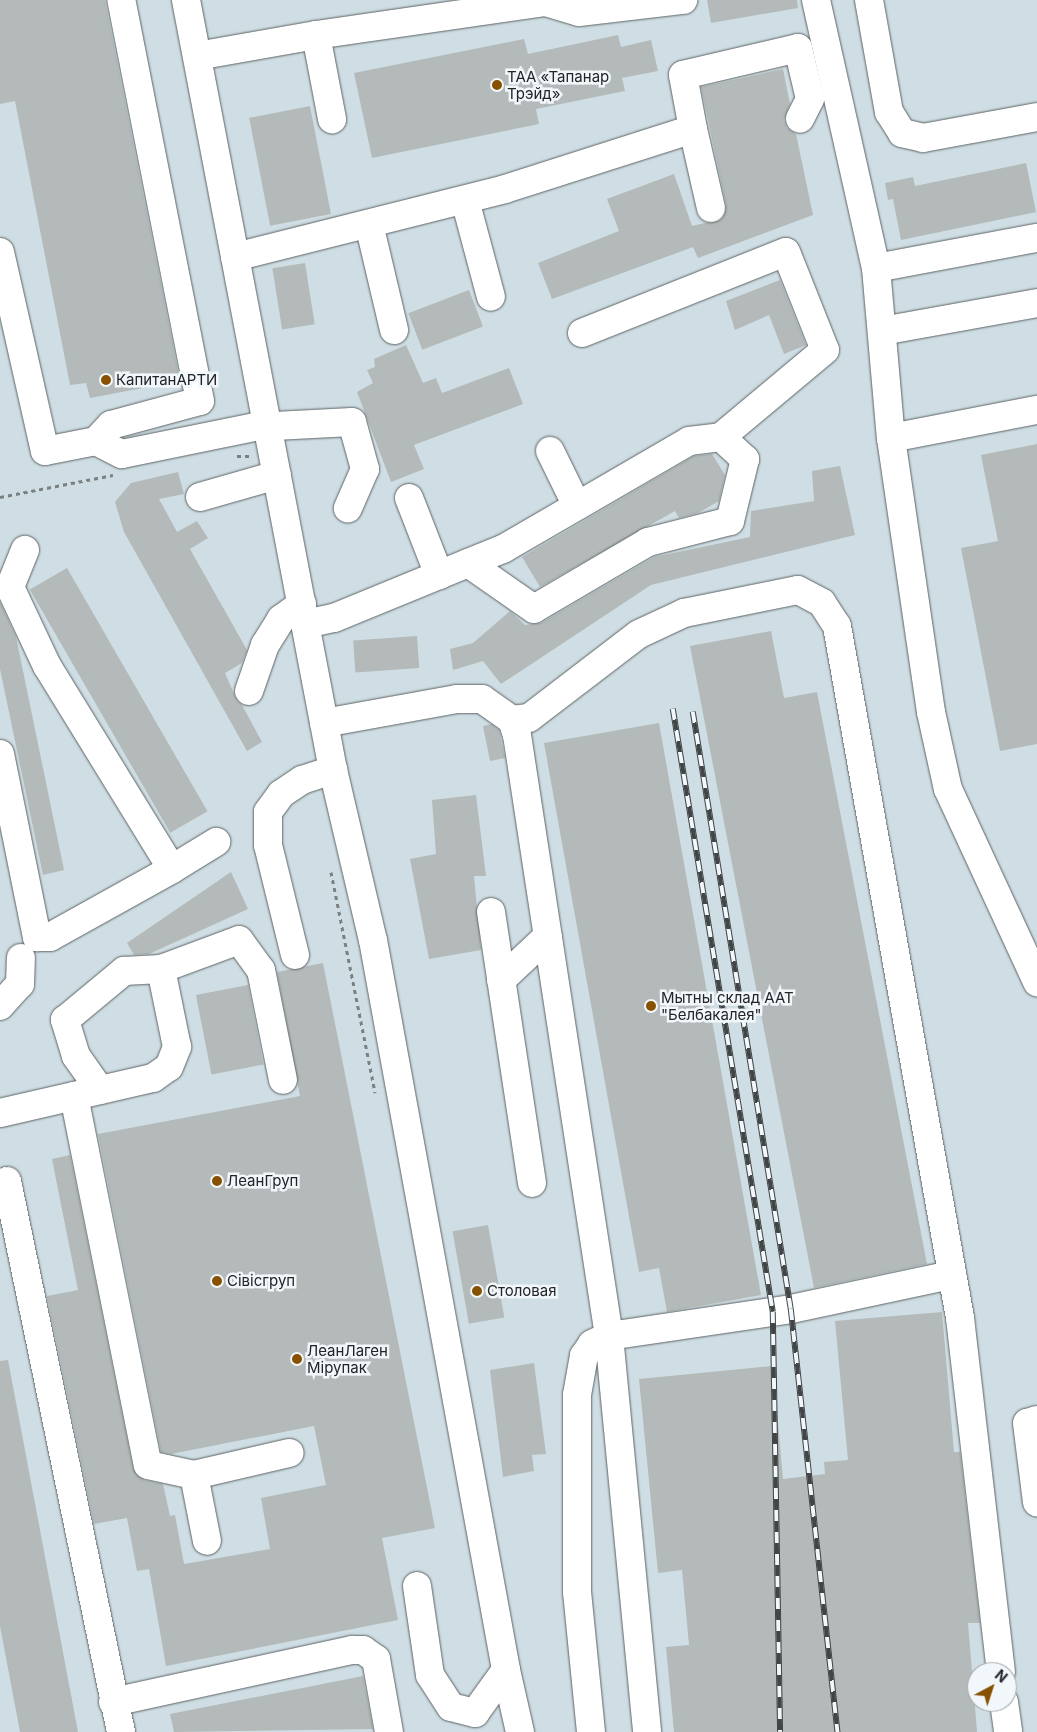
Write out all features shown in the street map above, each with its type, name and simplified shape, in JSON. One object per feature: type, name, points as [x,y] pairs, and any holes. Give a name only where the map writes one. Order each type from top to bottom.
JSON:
[{"type":"lane","points":[[0,252],[45,451],[96,441],[111,425],[200,401],[120,0]]},
{"type":"lane","points":[[186,0],[333,770],[373,940],[506,1670],[520,1732]]},
{"type":"lane","points":[[197,56],[316,35],[546,2],[577,6],[683,0]]},
{"type":"lane","points":[[816,0],[876,268],[891,438],[931,712],[948,789],[1037,982]]},
{"type":"lane","points":[[869,0],[889,112],[902,133],[923,138],[1037,117]]},
{"type":"lane","points":[[316,35],[332,119]]},
{"type":"lane","points":[[712,208],[693,129],[683,75],[798,48],[810,99],[800,119]]},
{"type":"lane","points":[[236,257],[465,200],[693,129]]},
{"type":"lane","points":[[465,200],[491,297]]},
{"type":"lane","points":[[369,224],[394,330]]},
{"type":"lane","points":[[876,268],[1037,238]]},
{"type":"lane","points":[[249,691],[265,645],[281,619],[304,614],[334,618],[503,549],[688,441],[721,437],[825,350],[786,252],[582,333]]},
{"type":"lane","points":[[882,331],[1037,303]]},
{"type":"lane","points":[[891,438],[1037,410]]},
{"type":"lane","points":[[96,441],[122,454],[268,426],[352,422],[365,469],[348,508]]},
{"type":"lane","points":[[468,563],[534,609],[648,542],[730,522],[745,459],[721,437]]},
{"type":"lane","points":[[550,451],[577,506]]},
{"type":"lane","points":[[200,497],[277,475]]},
{"type":"lane","points":[[409,498],[439,575]]},
{"type":"lane","points":[[25,550],[10,587],[42,658],[172,869]]},
{"type":"lane","points":[[512,720],[529,718],[639,634],[684,613],[798,590],[822,603],[837,626],[960,1318],[1000,1662]]},
{"type":"lane","points":[[324,723],[457,699],[482,699],[512,720],[517,735],[610,1336],[647,1732]]},
{"type":"lane","points":[[0,754],[37,937]]},
{"type":"lane","points":[[295,955],[268,845],[268,812],[281,794],[302,780],[333,770]]},
{"type":"lane","points":[[0,1006],[20,984],[11,959],[37,937],[50,936],[172,869],[216,842]]},
{"type":"lane","points":[[491,912],[532,1184]]},
{"type":"lane","points":[[501,980],[548,936]]},
{"type":"lane","points":[[283,1080],[261,970],[239,940],[160,969],[124,971],[65,1020],[87,1093],[148,1465],[194,1475],[289,1453]]},
{"type":"lane","points":[[0,1113],[153,1078],[169,1067],[177,1047],[160,969]]},
{"type":"lane","points":[[7,1181],[113,1702],[121,1732]]},
{"type":"lane","points":[[591,1732],[577,1592],[577,1395],[584,1356],[592,1344],[610,1336],[791,1309],[951,1275]]},
{"type":"lane","points":[[1037,1420],[1027,1423],[1037,1502]]},
{"type":"lane","points":[[194,1475],[207,1541]]},
{"type":"lane","points":[[418,1586],[430,1674],[450,1707],[477,1723],[506,1670]]},
{"type":"lane","points":[[113,1702],[352,1650],[363,1650],[376,1659],[389,1732]]},
{"type":"lane","points":[[1005,1712],[1008,1732]]},
{"type":"shaded area","points":[[0,0],[1037,0],[1037,1732],[0,1732]]},
{"type":"building","points":[[0,0],[105,0],[180,381],[90,398],[86,383],[70,385],[15,101],[0,104]]},
{"type":"building","points":[[707,0],[797,0],[798,8],[711,23]]},
{"type":"building","points":[[618,35],[621,47],[651,40],[658,71],[622,78],[625,91],[536,109],[539,124],[372,158],[354,73],[524,39],[528,54]]},
{"type":"building","points":[[783,69],[790,104],[784,120],[787,128],[796,134],[813,215],[698,258],[693,247],[552,299],[538,263],[619,231],[607,199],[674,174],[692,226],[722,219],[726,205],[701,87]]},
{"type":"building","points":[[310,106],[331,214],[270,226],[249,118]]},
{"type":"building","points":[[1026,163],[1036,212],[901,240],[893,199],[888,200],[885,183],[913,177],[915,186]]},
{"type":"building","points":[[305,263],[315,324],[282,329],[272,268]]},
{"type":"building","points":[[780,280],[806,345],[784,354],[769,315],[735,330],[726,301]]},
{"type":"building","points":[[469,290],[483,326],[422,350],[408,313]]},
{"type":"building","points":[[406,345],[423,383],[436,378],[442,393],[509,368],[523,404],[414,445],[424,469],[391,482],[357,392],[373,383],[367,370],[375,367],[374,359]]},
{"type":"building","points":[[1037,444],[1037,744],[1000,751],[961,548],[998,541],[981,455]]},
{"type":"building","points":[[712,454],[725,475],[719,501],[698,513],[679,518],[675,511],[540,587],[522,557],[694,456]]},
{"type":"building","points":[[840,466],[855,535],[651,585],[501,684],[483,661],[453,670],[450,649],[473,643],[510,611],[525,625],[541,623],[654,557],[750,537],[751,511],[814,501],[812,471]]},
{"type":"building","points":[[178,472],[184,494],[159,499],[177,532],[197,521],[208,538],[190,549],[247,650],[242,663],[225,673],[237,701],[242,705],[262,742],[247,751],[124,532],[115,502],[131,483]]},
{"type":"building","points":[[67,568],[208,811],[170,833],[30,590]]},
{"type":"building","points":[[0,602],[16,637],[64,870],[43,875],[0,669]]},
{"type":"building","points":[[771,631],[784,698],[817,692],[927,1264],[814,1288],[690,646]]},
{"type":"building","points":[[417,636],[419,668],[355,672],[353,640]]},
{"type":"building","name":"Мытны склад ААТ \"Белбакалея\"","points":[[659,723],[761,1295],[667,1312],[659,1268],[639,1272],[544,743]]},
{"type":"building","points":[[491,724],[499,730],[505,758],[490,761],[483,726]]},
{"type":"building","points":[[476,795],[486,876],[474,876],[481,950],[429,959],[410,859],[436,854],[432,800]]},
{"type":"building","points":[[231,872],[248,909],[149,954],[134,955],[127,943]]},
{"type":"building","points":[[323,963],[435,1528],[382,1538],[398,1620],[166,1666],[149,1569],[137,1571],[127,1518],[94,1524],[47,1296],[78,1290],[52,1159],[70,1155],[133,1468],[144,1480],[163,1484],[170,1516],[175,1515],[184,1564],[270,1549],[261,1498],[326,1485],[314,1426],[171,1454],[161,1452],[98,1134],[300,1096],[277,972]]},
{"type":"building","points":[[248,985],[263,1065],[211,1075],[196,995]]},
{"type":"building","points":[[488,1225],[504,1318],[469,1324],[453,1231]]},
{"type":"building","points":[[942,1312],[954,1452],[960,1452],[980,1623],[968,1623],[971,1662],[967,1662],[967,1712],[975,1712],[977,1732],[674,1732],[666,1647],[689,1645],[682,1570],[658,1573],[639,1379],[773,1366],[783,1479],[825,1474],[824,1462],[848,1460],[835,1321]]},
{"type":"building","points":[[8,1360],[78,1732],[20,1732],[0,1626],[0,1361]]},
{"type":"building","points":[[534,1363],[546,1454],[532,1455],[534,1471],[503,1477],[490,1370]]},
{"type":"building","points":[[363,1676],[373,1729],[174,1732],[170,1714]]},
{"type":"railway","points":[[673,709],[773,1312],[780,1732]]},
{"type":"railway","points":[[693,712],[791,1309],[838,1732]]},
{"type":"place","name":"ТАА «Тапанар Трэйд»","points":[[497,85]]},
{"type":"place","name":"КапитанАРТИ","points":[[106,380]]},
{"type":"place","name":"Мытны склад ААТ \"Белбакалея\"","points":[[651,1006]]},
{"type":"place","name":"ЛеанГруп","points":[[217,1181]]},
{"type":"place","name":"Сівісгруп","points":[[217,1281]]},
{"type":"place","name":"Столовая","points":[[477,1291]]},
{"type":"place","name":"ЛеанЛаген Мірупак","points":[[297,1359]]}]
